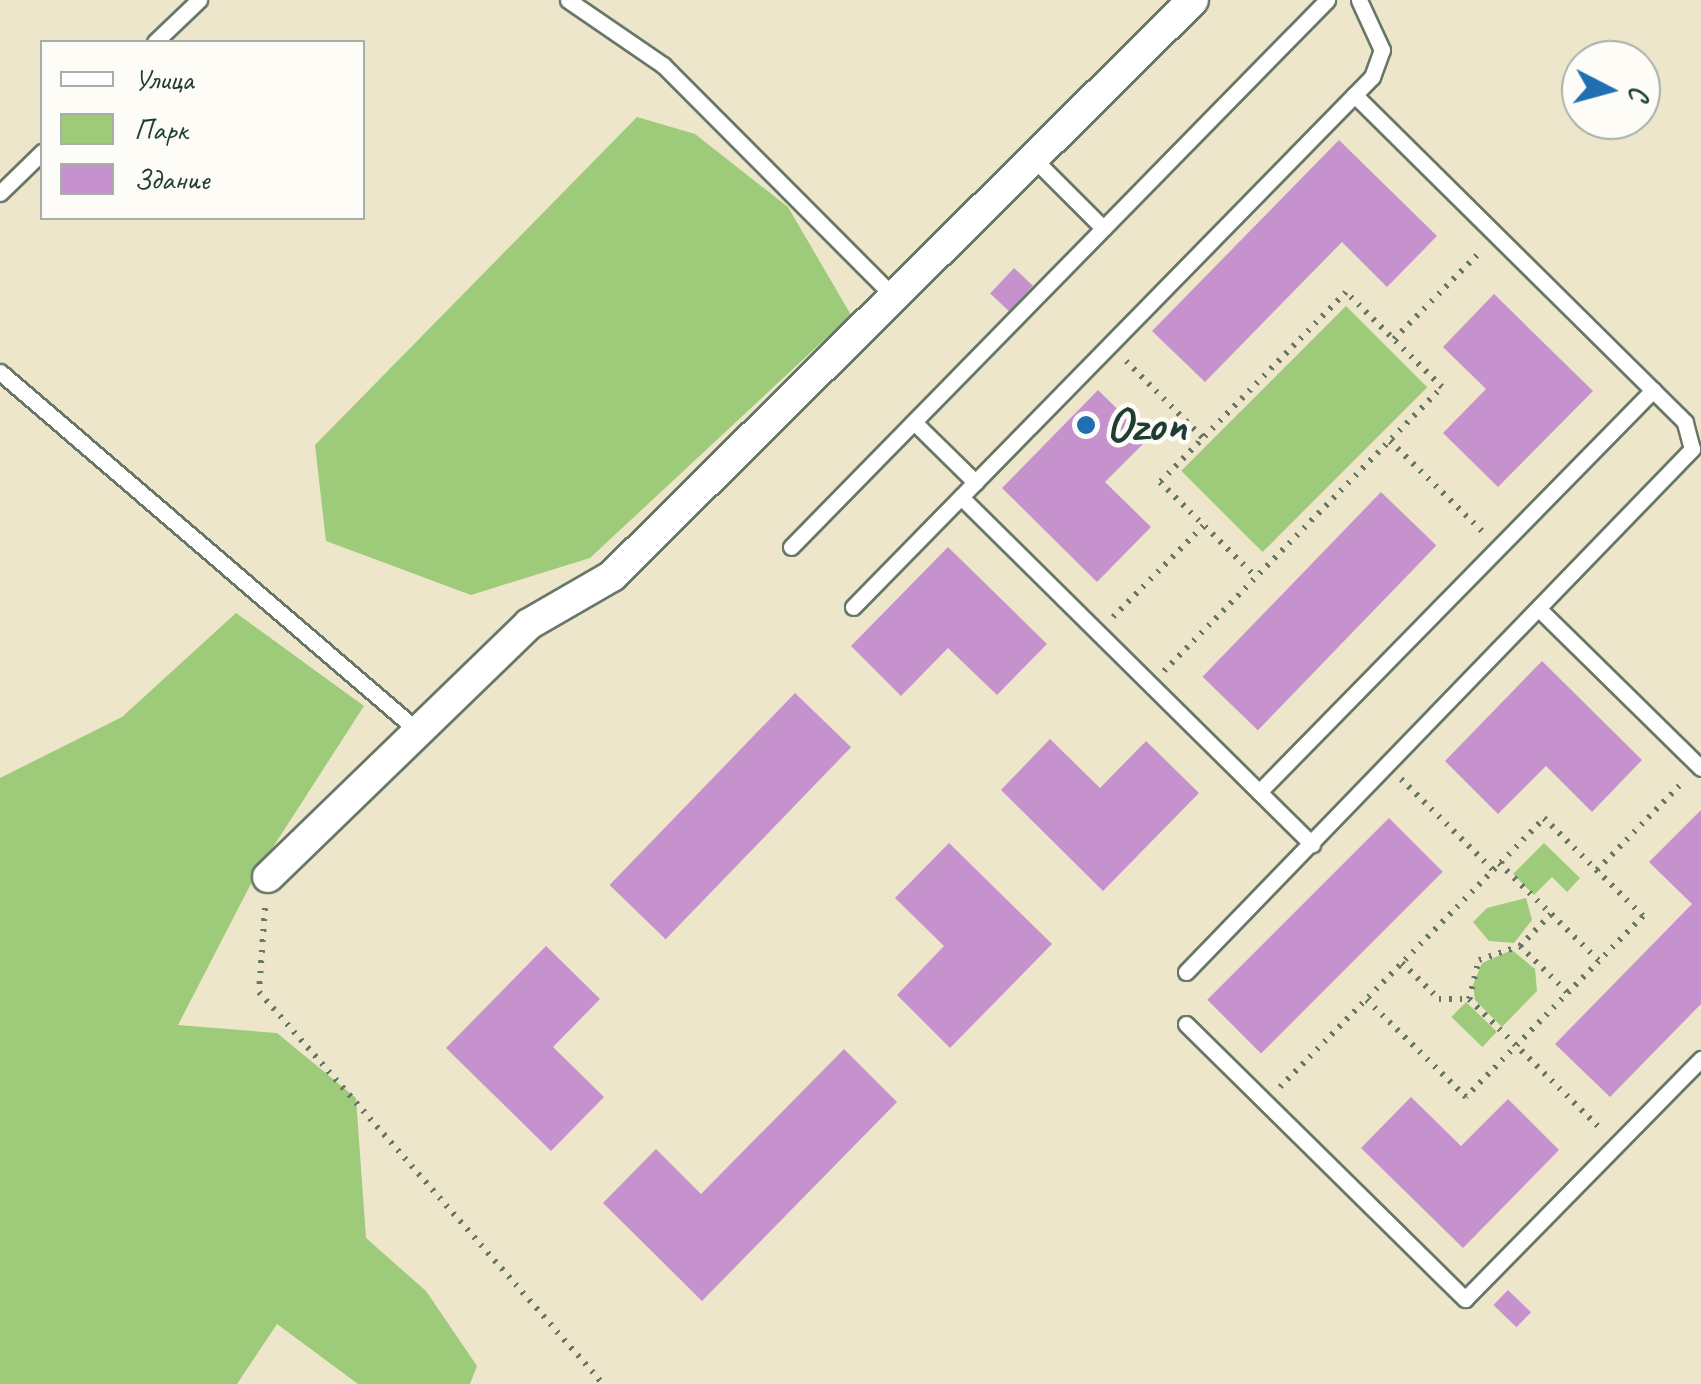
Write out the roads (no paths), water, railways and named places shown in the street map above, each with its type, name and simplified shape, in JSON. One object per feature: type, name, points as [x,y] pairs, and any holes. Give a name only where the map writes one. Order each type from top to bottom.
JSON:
[{"type":"street","points":[[268,877],[528,624],[612,576],[897,300],[1193,0]]},
{"type":"lane","points":[[158,40],[199,0]]},
{"type":"lane","points":[[568,0],[663,65],[897,300]]},
{"type":"lane","points":[[790,547],[1327,0]]},
{"type":"lane","points":[[853,607],[1355,96],[1382,50],[1360,0]]},
{"type":"lane","points":[[1186,972],[1541,610],[1692,449],[1685,422],[1355,96]]},
{"type":"lane","points":[[0,194],[40,154]]},
{"type":"lane","points":[[1036,161],[1104,228]]},
{"type":"lane","points":[[0,372],[418,731]]},
{"type":"lane","points":[[1259,792],[1653,390]]},
{"type":"lane","points":[[914,422],[976,482]]},
{"type":"lane","points":[[961,497],[1312,844]]},
{"type":"lane","points":[[1541,610],[1701,768]]},
{"type":"lane","points":[[1186,1024],[1466,1300],[1701,1059]]},
{"type":"place","name":"Ozon","points":[[1086,425]]}]
